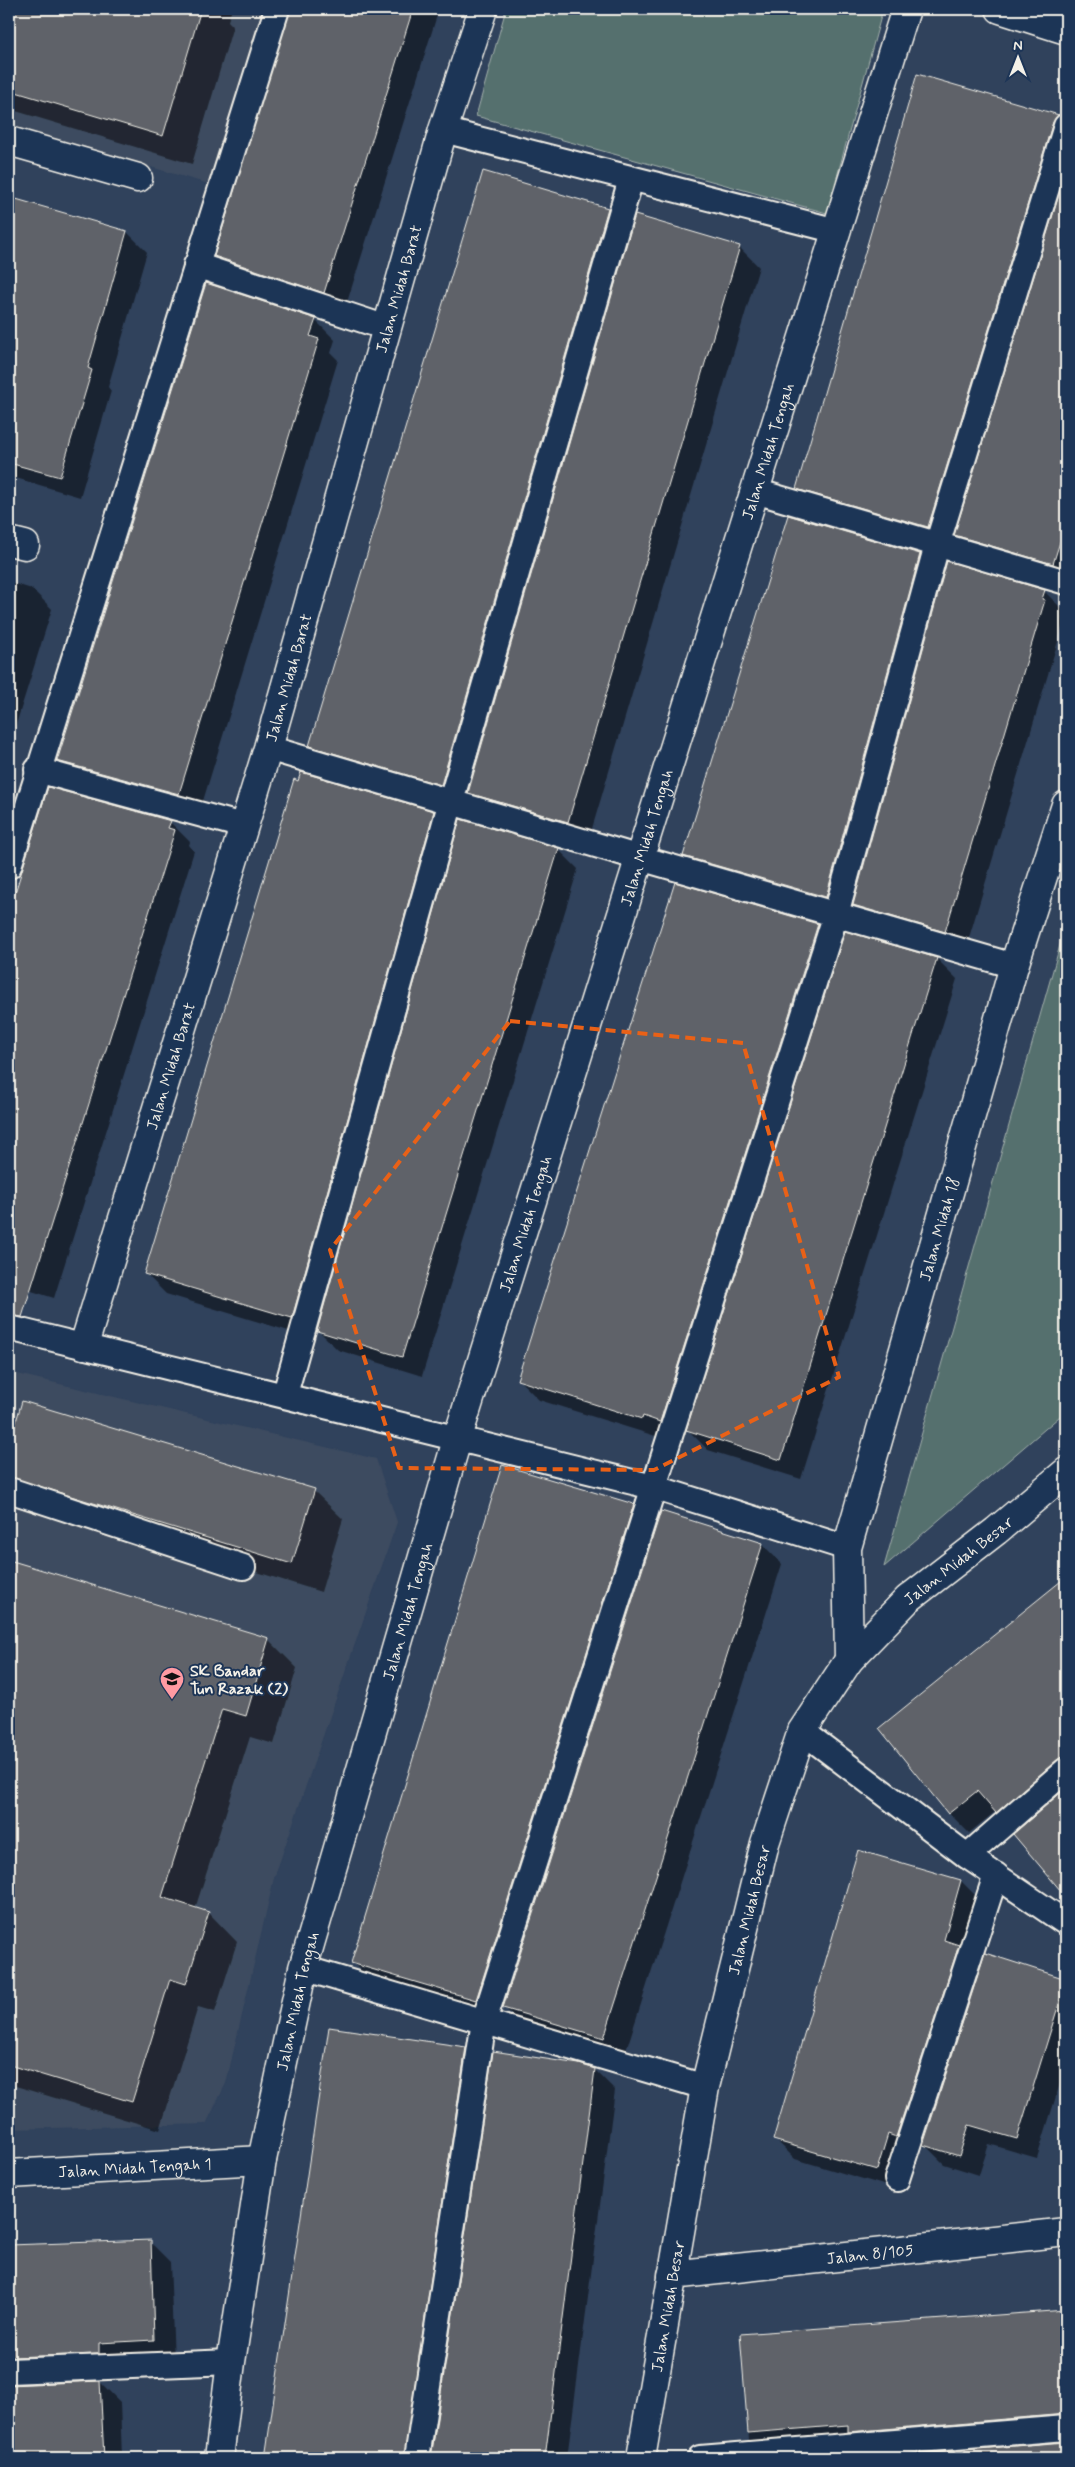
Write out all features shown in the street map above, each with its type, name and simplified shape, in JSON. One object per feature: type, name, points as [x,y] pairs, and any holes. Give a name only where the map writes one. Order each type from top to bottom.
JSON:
[{"type":"street","name":"Jalan Midah Barat","points":[[84,1345],[268,748],[443,130],[483,9]]},
{"type":"street","name":"Jalan Midah Tengah","points":[[219,2458],[231,2362],[262,2160],[303,1968],[457,1440],[906,9]]},
{"type":"street","points":[[1000,9],[1066,30]]},
{"type":"street","points":[[9,141],[138,178]]},
{"type":"street","name":"Jalan Midah 18","points":[[849,1660],[847,1548],[1014,966],[1066,805]]},
{"type":"street","name":"Jalan Midah Besar","points":[[641,2458],[705,2087],[765,1843],[802,1730],[849,1660],[908,1599],[1066,1472]]},
{"type":"street","name":"Jalan Midah Tengah 1","points":[[9,2174],[262,2160]]},
{"type":"street","name":"Jalan 8/105","points":[[672,2274],[1066,2232]]},
{"type":"lane","points":[[9,866],[37,770],[277,9]]},
{"type":"lane","points":[[417,2458],[484,2021],[836,914],[937,545],[1066,126]]},
{"type":"lane","points":[[443,130],[837,231]]},
{"type":"lane","points":[[285,1394],[451,802],[631,179]]},
{"type":"lane","points":[[196,264],[388,328]]},
{"type":"lane","points":[[755,492],[1066,582]]},
{"type":"lane","points":[[268,748],[1014,966]]},
{"type":"lane","points":[[37,770],[244,826]]},
{"type":"lane","points":[[9,1328],[285,1394],[457,1440],[653,1487],[847,1548]]},
{"type":"lane","points":[[9,1490],[244,1567]]},
{"type":"lane","points":[[802,1730],[967,1856],[1066,1923]]},
{"type":"lane","points":[[967,1856],[1066,1770]]},
{"type":"lane","points":[[897,2179],[996,1875]]},
{"type":"lane","points":[[303,1968],[705,2087]]},
{"type":"lane","points":[[9,2371],[231,2362]]},
{"type":"lane","points":[[700,2458],[1066,2428]]},
{"type":"highlighted area","points":[[510,1021],[743,1043],[839,1377],[654,1470],[399,1468],[330,1250]]},
{"type":"shaded area","points":[[9,9],[267,9],[212,185],[9,125]]},
{"type":"shaded area","name":"SK Bandar Tun Razak (2)","points":[[9,1372],[376,1459],[397,1522],[274,1878],[226,2083],[206,2124],[9,2129]]},
{"type":"green space","points":[[506,9],[883,9],[827,213],[476,116]]},
{"type":"green space","points":[[1066,924],[1066,1411],[884,1567]]},
{"type":"building","points":[[9,9],[201,9],[163,136],[9,90]]},
{"type":"building","points":[[290,9],[413,9],[324,293],[214,256]]},
{"type":"building","points":[[917,74],[1059,115],[1053,122],[928,527],[796,489]]},
{"type":"building","points":[[483,171],[608,208],[441,785],[309,746]]},
{"type":"building","points":[[1066,172],[1066,523],[1053,564],[954,535]]},
{"type":"building","points":[[9,197],[127,231],[88,368],[92,370],[60,477],[9,463]]},
{"type":"building","points":[[635,215],[740,246],[568,822],[468,793]]},
{"type":"building","points":[[206,283],[316,319],[310,336],[319,339],[179,794],[57,761]]},
{"type":"building","points":[[788,515],[920,554],[826,897],[683,856]]},
{"type":"building","points":[[947,561],[1045,590],[1042,599],[1045,600],[945,932],[853,905]]},
{"type":"building","points":[[301,772],[434,811],[292,1318],[144,1274],[294,779],[298,781]]},
{"type":"building","points":[[48,787],[171,821],[168,828],[175,830],[22,1317],[9,1315],[9,912]]},
{"type":"building","points":[[460,819],[559,848],[402,1357],[317,1331]]},
{"type":"building","points":[[675,882],[818,924],[660,1422],[643,1416],[642,1419],[517,1380]]},
{"type":"building","points":[[845,931],[937,958],[781,1460],[686,1430]]},
{"type":"building","points":[[22,1401],[315,1489],[292,1564],[9,1477],[9,1446]]},
{"type":"building","points":[[502,1465],[634,1504],[476,2000],[351,1963]]},
{"type":"building","points":[[661,1511],[763,1543],[604,2038],[503,2008]]},
{"type":"building","points":[[9,1560],[269,1638],[246,1716],[222,1709],[162,1897],[209,1912],[186,1984],[170,1979],[132,2102],[9,2065]]},
{"type":"building","points":[[1066,1577],[1066,1757],[1057,1760],[996,1813],[977,1791],[948,1814],[879,1728]]},
{"type":"building","points":[[1066,1788],[1066,1897],[1013,1834]]},
{"type":"building","points":[[858,1850],[961,1880],[944,1940],[959,1945],[896,2137],[888,2134],[877,2170],[773,2140]]},
{"type":"building","points":[[985,1953],[1066,1979],[1066,1981],[1017,2139],[969,2125],[959,2156],[923,2145]]},
{"type":"building","points":[[329,2027],[466,2047],[404,2458],[265,2458]]},
{"type":"building","points":[[493,2051],[579,2064],[595,2069],[545,2458],[431,2458]]},
{"type":"building","points":[[151,2240],[154,2340],[99,2343],[99,2354],[9,2357],[9,2245]]},
{"type":"building","points":[[1066,2310],[1066,2414],[848,2432],[848,2425],[748,2433],[740,2334]]},
{"type":"building","points":[[100,2381],[104,2458],[9,2458],[9,2385]]},
{"type":"building","points":[[1066,2442],[1066,2458],[865,2458]]},
{"type":"place","name":"SK Bandar Tun Razak (2)","points":[[172,1700]]}]
